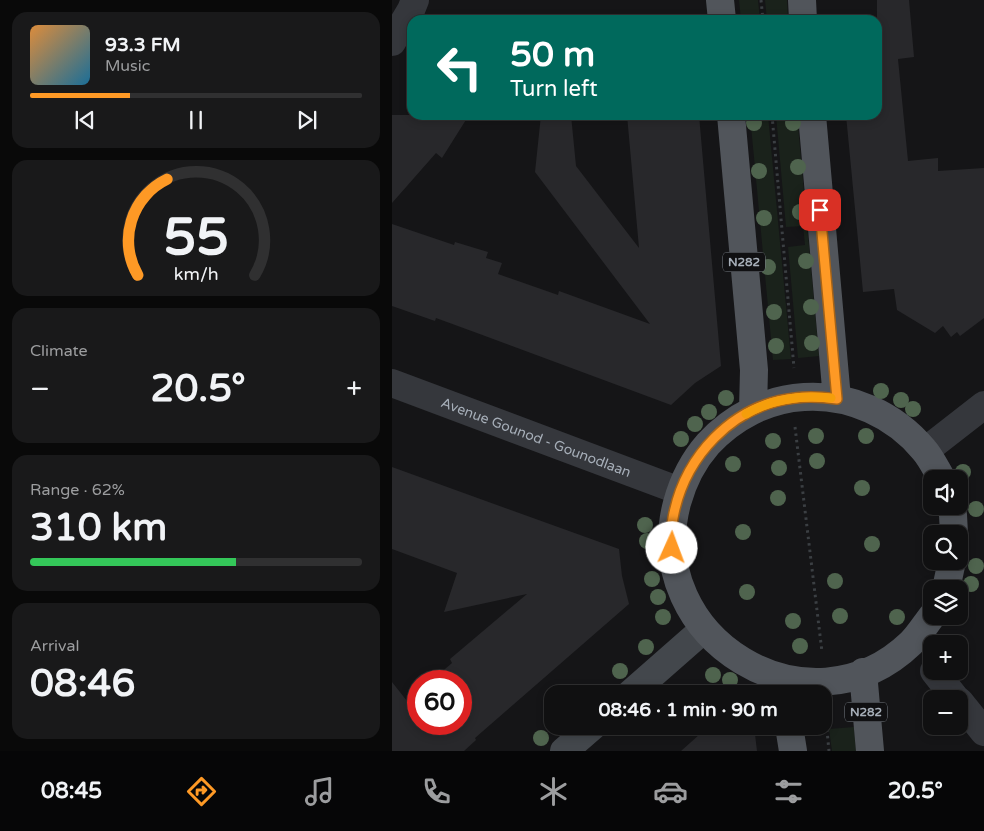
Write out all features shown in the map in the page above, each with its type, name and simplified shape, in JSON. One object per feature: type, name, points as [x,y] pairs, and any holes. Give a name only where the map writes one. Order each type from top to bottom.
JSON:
[{"type":"main road","points":[[720,0],[722,15]]},
{"type":"main road","points":[[802,0],[803,15]]},
{"type":"main road","name":"N282","points":[[731,120],[754,370],[753,410]]},
{"type":"main road","points":[[812,120],[837,399]]},
{"type":"main road","points":[[925,625],[911,642],[896,654],[863,672],[844,678],[823,681],[800,681],[780,685],[725,650],[704,629],[687,604],[677,578],[673,558],[673,519],[680,491],[689,470],[701,451],[722,430],[753,410],[773,402],[794,398],[815,396],[837,399],[862,406],[886,417],[907,432],[925,451],[937,470]]},
{"type":"main road","name":"N282","points":[[863,672],[870,751]]},
{"type":"main road","points":[[790,735],[793,751]]},
{"type":"street","points":[[408,15],[415,0]]},
{"type":"street","points":[[392,42],[407,17]]},
{"type":"street","name":"Avenue Gounod - Gounodlaan","points":[[392,383],[680,491]]},
{"type":"street","points":[[925,451],[984,405]]},
{"type":"street","points":[[640,685],[704,629]]},
{"type":"street","points":[[911,642],[923,657]]},
{"type":"street","points":[[941,680],[949,690]]},
{"type":"street","points":[[968,712],[984,732]]},
{"type":"street","points":[[564,751],[583,735]]},
{"type":"path","points":[[761,0],[762,15]]},
{"type":"path","points":[[772,120],[793,357],[795,420],[822,658],[825,720],[829,751]]},
{"type":"shaded area","points":[[739,0],[758,0],[760,15],[740,15]]},
{"type":"shaded area","points":[[765,0],[787,0],[788,15],[766,15]]},
{"type":"shaded area","points":[[750,120],[768,120],[791,359],[773,360]]},
{"type":"shaded area","points":[[776,120],[797,120],[819,356],[798,358],[788,247],[805,245],[803,226],[786,227]]},
{"type":"shaded area","points":[[854,727],[856,751],[832,751],[830,735],[832,735],[832,729]]},
{"type":"building","points":[[877,0],[909,0],[914,57],[898,59],[908,161],[938,158],[938,171],[984,168],[984,318],[960,336],[957,332],[951,337],[943,326],[935,333],[897,310],[894,289],[863,292],[846,120],[882,120],[882,15],[877,15]]},
{"type":"building","points":[[392,115],[407,115],[407,120],[466,120],[442,158],[436,153],[392,203]]},
{"type":"building","points":[[540,120],[571,120],[576,166],[639,248],[627,120],[699,120],[721,366],[695,383],[671,405],[436,318],[435,321],[392,306],[392,224],[454,245],[455,242],[488,252],[486,258],[502,263],[498,274],[558,295],[559,291],[650,324],[535,172]]},
{"type":"building","points":[[392,467],[619,549],[622,576],[629,604],[475,738],[476,740],[464,751],[392,751],[392,682],[407,701],[407,735],[472,735],[472,670],[444,670],[452,663],[450,659],[527,594],[444,612],[457,573],[392,549]]},
{"type":"building","points":[[699,735],[755,735],[757,751],[681,751]]},
{"type":"slow traffic","points":[[746,414],[773,402],[794,398],[815,396],[831,398]]},
{"type":"route","points":[[672,548],[673,519],[680,491],[689,470],[701,451],[717,435],[734,421],[753,410],[773,402],[815,396],[837,399],[820,210]]}]
